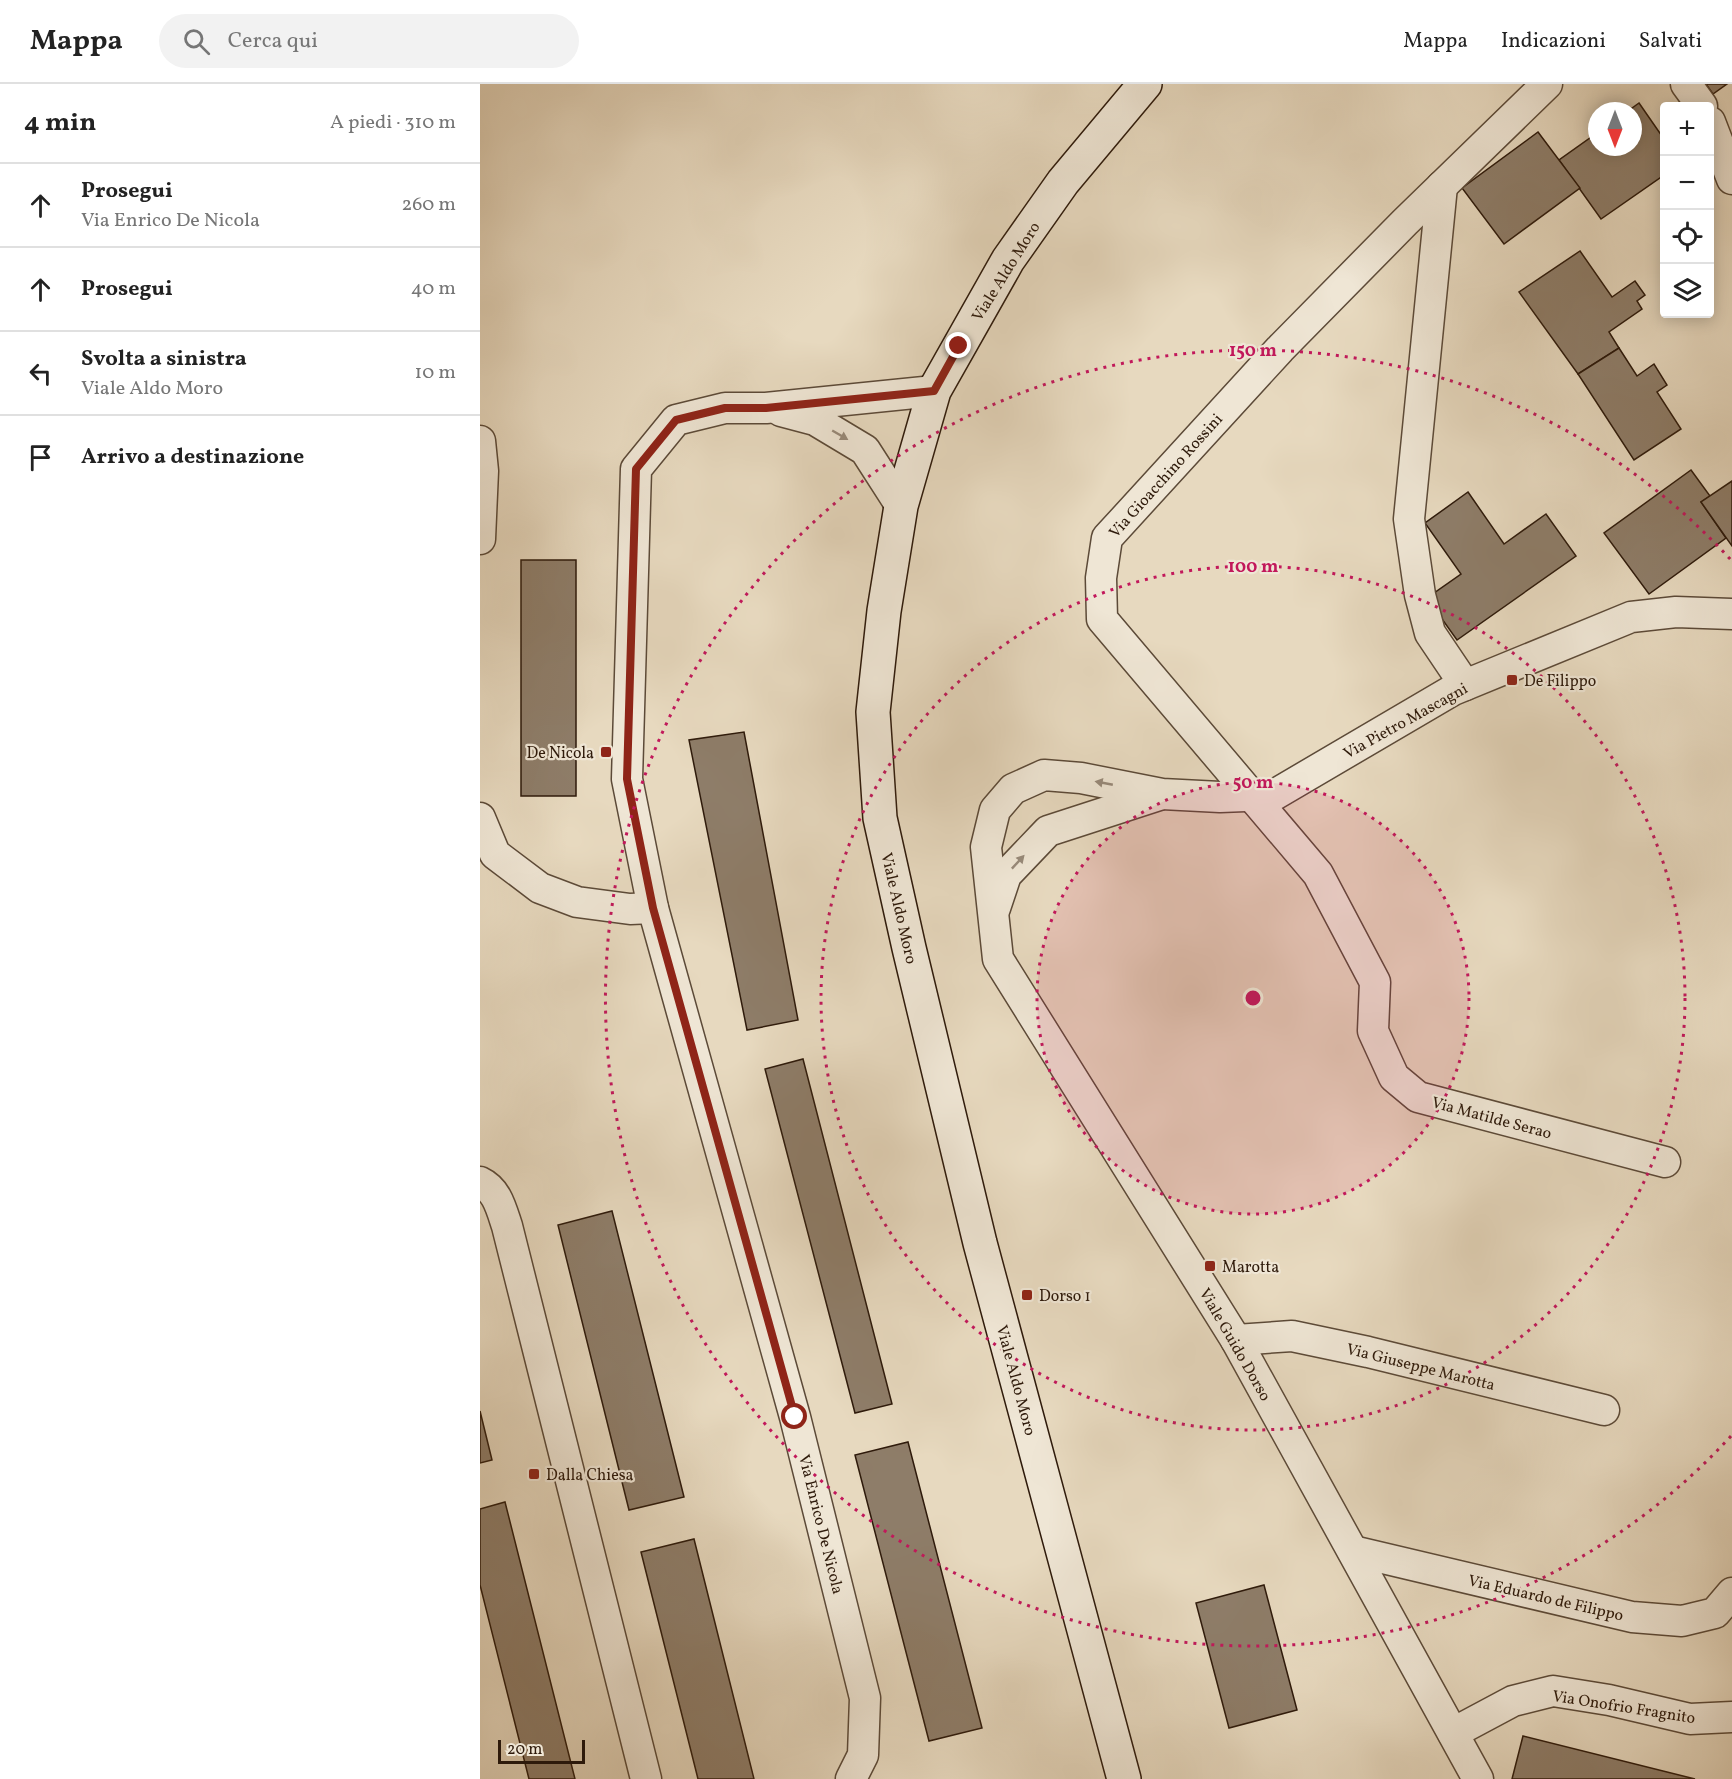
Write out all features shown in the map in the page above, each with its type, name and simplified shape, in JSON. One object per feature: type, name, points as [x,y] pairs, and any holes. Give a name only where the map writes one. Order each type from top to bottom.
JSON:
[{"type":"street","name":"Viale Aldo Moro","points":[[1124,1779],[980,1242],[880,818],[873,712],[884,611],[901,506],[934,391],[1008,260],[1063,182],[1145,84]]},
{"type":"street","name":"Via Gioacchino Rossini","points":[[1254,796],[1102,619],[1101,578],[1107,537],[1280,349],[1547,84]]},
{"type":"street","points":[[1686,84],[1699,102]]},
{"type":"street","points":[[1714,132],[1732,179]]},
{"type":"street","points":[[1442,186],[1409,519],[1420,595],[1430,633],[1466,685]]},
{"type":"street","points":[[766,408],[934,391]]},
{"type":"street","name":"Via Enrico De Nicola","points":[[766,408],[725,408],[676,420],[636,469],[627,779],[653,908],[795,1417],[865,1698],[863,1755],[851,1779]]},
{"type":"street","points":[[766,408],[815,420],[865,450],[901,506]]},
{"type":"street","points":[[480,441],[483,471],[480,539]]},
{"type":"street","name":"Via Pietro Mascagni","points":[[1254,796],[1274,795],[1453,690],[1631,617],[1676,612],[1732,614]]},
{"type":"street","name":"Viale Guido Dorso","points":[[1254,796],[1162,794],[1081,778],[1044,775],[1013,789],[995,810],[986,847],[998,959],[1236,1340],[1478,1779]]},
{"type":"street","name":"Viale Guido Dorso","points":[[993,914],[1006,875],[1048,831],[1162,794]]},
{"type":"street","name":"Via Matilde Serao","points":[[1254,796],[1318,874],[1375,982],[1373,1030],[1394,1077],[1418,1097],[1665,1162]]},
{"type":"street","points":[[480,818],[495,854],[540,888],[577,902],[630,909],[653,908]]},
{"type":"street","points":[[480,1182],[498,1198],[507,1226],[646,1779]]},
{"type":"street","name":"Via Giuseppe Marotta","points":[[1236,1340],[1292,1336],[1368,1352],[1604,1410]]},
{"type":"street","name":"Via Eduardo de Filippo","points":[[1353,1551],[1632,1617],[1682,1621],[1715,1613],[1732,1593]]},
{"type":"street","name":"Via Onofrio Fragnito","points":[[1453,1733],[1513,1701],[1553,1691],[1609,1700],[1690,1719],[1732,1717]]},
{"type":"building","points":[[1706,84],[1727,84],[1713,94]]},
{"type":"building","points":[[1642,107],[1660,133],[1660,178],[1601,219],[1559,160],[1588,139],[1588,156],[1642,156]]},
{"type":"building","points":[[1538,132],[1580,188],[1504,244],[1462,188]]},
{"type":"building","points":[[1580,251],[1612,297],[1635,281],[1645,295],[1637,301],[1642,309],[1609,332],[1619,348],[1578,374],[1519,292]]},
{"type":"building","points":[[1619,348],[1637,376],[1654,364],[1667,385],[1657,392],[1681,429],[1634,460],[1578,374]]},
{"type":"building","points":[[1691,470],[1710,496],[1701,502],[1726,538],[1649,594],[1604,533]]},
{"type":"building","points":[[1732,481],[1732,546],[1701,502]]},
{"type":"building","points":[[1468,492],[1504,544],[1546,514],[1576,556],[1457,640],[1427,598],[1461,574],[1425,523]]},
{"type":"building","points":[[521,560],[576,560],[576,796],[521,796]]},
{"type":"building","points":[[744,732],[798,1020],[747,1030],[689,740]]},
{"type":"building","points":[[803,1059],[892,1404],[855,1413],[765,1069]]},
{"type":"building","points":[[612,1211],[684,1497],[629,1510],[558,1225]]},
{"type":"building","points":[[480,1411],[492,1460],[480,1463]]},
{"type":"building","points":[[908,1442],[982,1728],[929,1741],[855,1455]]},
{"type":"building","points":[[505,1502],[575,1779],[529,1779],[480,1585],[480,1509]]},
{"type":"building","points":[[694,1539],[754,1779],[698,1779],[641,1552]]},
{"type":"building","points":[[1264,1585],[1297,1710],[1229,1728],[1196,1603]]},
{"type":"building","points":[[1523,1736],[1695,1779],[1512,1779]]},
{"type":"place","name":"De Filippo","points":[[1512,680]]},
{"type":"place","name":"De Nicola","points":[[606,752]]},
{"type":"place","name":"Marotta","points":[[1210,1266]]},
{"type":"place","name":"Dorso 1","points":[[1027,1295]]},
{"type":"place","name":"Dalla Chiesa","points":[[534,1474]]},
{"type":"route","points":[[795,1417],[653,908],[627,779],[636,469],[676,420],[725,408],[766,408],[934,391],[959,346]]}]
